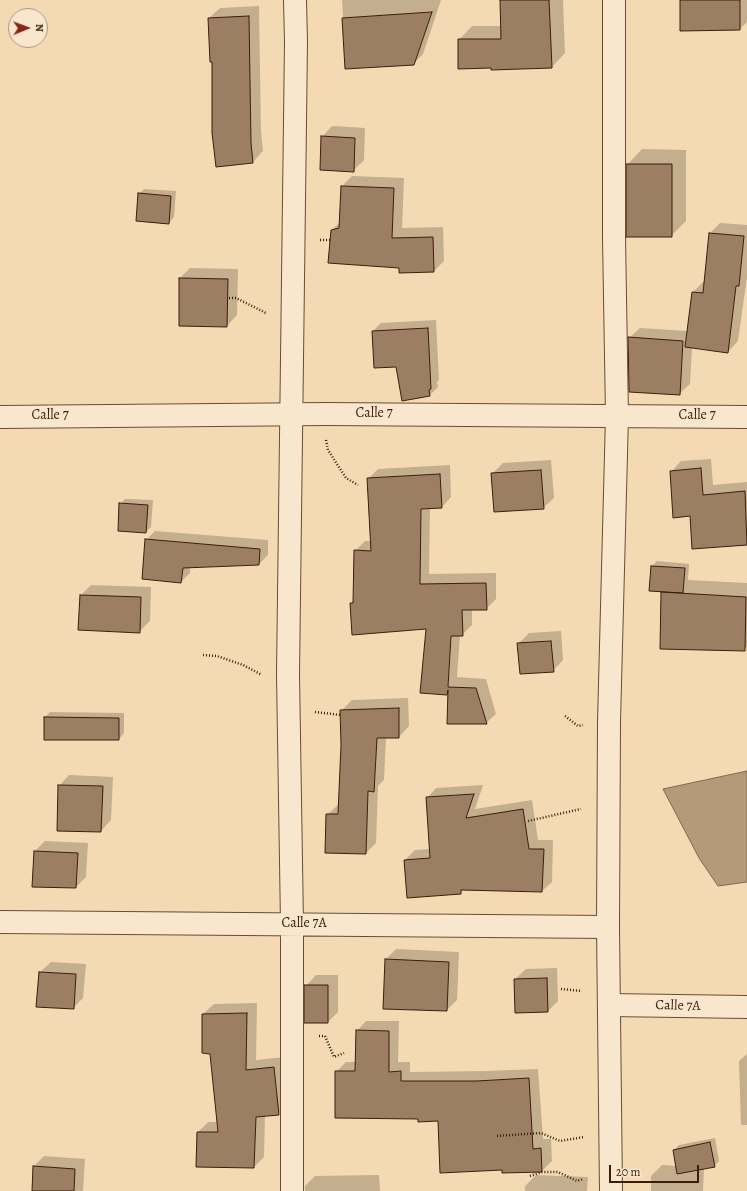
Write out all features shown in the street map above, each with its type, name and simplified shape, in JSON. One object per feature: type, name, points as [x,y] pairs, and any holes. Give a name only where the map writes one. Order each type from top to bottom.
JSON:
[{"type":"street","points":[[292,1191],[292,924],[288,674],[290,414],[296,42],[295,0]]},
{"type":"street","points":[[611,1181],[608,927],[609,722],[617,416],[614,0]]},
{"type":"street","name":"Calle 7","points":[[0,417],[290,414],[747,416]]},
{"type":"street","name":"Calle 7A","points":[[0,922],[608,927]]},
{"type":"street","name":"Calle 7A","points":[[609,1006],[747,1007]]},
{"type":"path","points":[[229,298],[236,298],[264,313],[292,312]]},
{"type":"path","points":[[325,414],[325,435],[328,450],[346,478],[358,485]]},
{"type":"path","points":[[203,655],[218,656],[243,665],[264,676],[288,674]]},
{"type":"path","points":[[528,821],[609,804]]},
{"type":"path","points":[[497,1136],[541,1133],[560,1141],[610,1131]]},
{"type":"path","points":[[530,1176],[542,1172],[558,1172],[577,1181],[611,1181]]},
{"type":"shaded area","points":[[747,771],[747,882],[718,886],[699,858],[663,789]]},
{"type":"building","points":[[500,0],[549,0],[552,68],[491,70],[491,68],[458,69],[458,39],[501,39]]},
{"type":"building","points":[[680,0],[740,0],[740,30],[680,31]]},
{"type":"building","points":[[432,12],[414,65],[345,69],[342,18]]},
{"type":"building","points":[[249,16],[251,143],[253,163],[216,167],[212,133],[212,62],[210,62],[208,18]]},
{"type":"building","points":[[321,136],[355,138],[354,172],[320,170]]},
{"type":"building","points":[[626,164],[672,164],[672,237],[626,237]]},
{"type":"building","points":[[341,186],[394,188],[392,238],[433,237],[434,272],[399,273],[399,268],[328,263],[331,230],[339,228]]},
{"type":"building","points":[[138,193],[171,196],[169,224],[136,221]]},
{"type":"building","points":[[709,233],[744,236],[739,286],[736,286],[728,353],[685,347],[692,292],[703,293]]},
{"type":"building","points":[[179,278],[228,279],[227,327],[179,326]]},
{"type":"building","points":[[428,328],[431,389],[429,390],[430,396],[402,401],[396,367],[374,368],[372,331]]},
{"type":"building","points":[[628,337],[683,341],[680,395],[629,392]]},
{"type":"building","points":[[701,468],[703,495],[745,491],[747,545],[692,549],[690,516],[673,518],[670,471]]},
{"type":"building","points":[[541,470],[544,509],[494,512],[491,473]]},
{"type":"building","points":[[440,474],[442,508],[421,509],[420,584],[486,583],[487,610],[462,610],[463,636],[451,636],[448,687],[476,688],[487,724],[447,724],[448,690],[447,695],[420,693],[426,629],[352,635],[350,603],[353,603],[354,550],[371,551],[367,478]]},
{"type":"building","points":[[119,503],[148,505],[146,533],[118,531]]},
{"type":"building","points":[[145,539],[260,549],[259,565],[183,568],[181,583],[142,579]]},
{"type":"building","points":[[651,566],[685,568],[683,593],[649,591]]},
{"type":"building","points":[[661,592],[746,597],[745,651],[660,649]]},
{"type":"building","points":[[80,595],[141,597],[140,633],[78,630]]},
{"type":"building","points":[[551,641],[554,672],[520,674],[517,643]]},
{"type":"building","points":[[399,708],[399,738],[377,738],[374,792],[368,791],[366,854],[325,853],[326,814],[338,814],[341,745],[340,710]]},
{"type":"building","points":[[44,717],[119,718],[119,740],[44,740]]},
{"type":"building","points":[[58,785],[103,786],[101,832],[57,831]]},
{"type":"building","points":[[474,794],[466,818],[523,809],[529,849],[544,849],[542,892],[461,890],[461,894],[407,898],[404,860],[430,858],[426,797]]},
{"type":"building","points":[[34,851],[78,853],[76,888],[32,887]]},
{"type":"building","points":[[385,959],[449,962],[447,1011],[383,1009]]},
{"type":"building","points":[[39,972],[76,974],[74,1009],[36,1007]]},
{"type":"building","points":[[547,978],[548,1012],[515,1013],[514,979]]},
{"type":"building","points":[[304,985],[328,985],[328,1023],[304,1023]]},
{"type":"building","points":[[247,1013],[246,1070],[274,1067],[279,1115],[256,1117],[254,1168],[196,1167],[197,1132],[218,1132],[210,1054],[202,1053],[202,1014]]},
{"type":"building","points":[[356,1030],[389,1031],[389,1072],[401,1071],[401,1081],[477,1081],[529,1078],[533,1149],[541,1148],[542,1172],[502,1173],[502,1170],[440,1173],[438,1121],[418,1122],[418,1119],[335,1118],[335,1071],[355,1071]]},
{"type":"building","points":[[710,1142],[715,1167],[677,1174],[673,1150]]},
{"type":"building","points":[[33,1166],[75,1169],[74,1191],[32,1191]]}]
